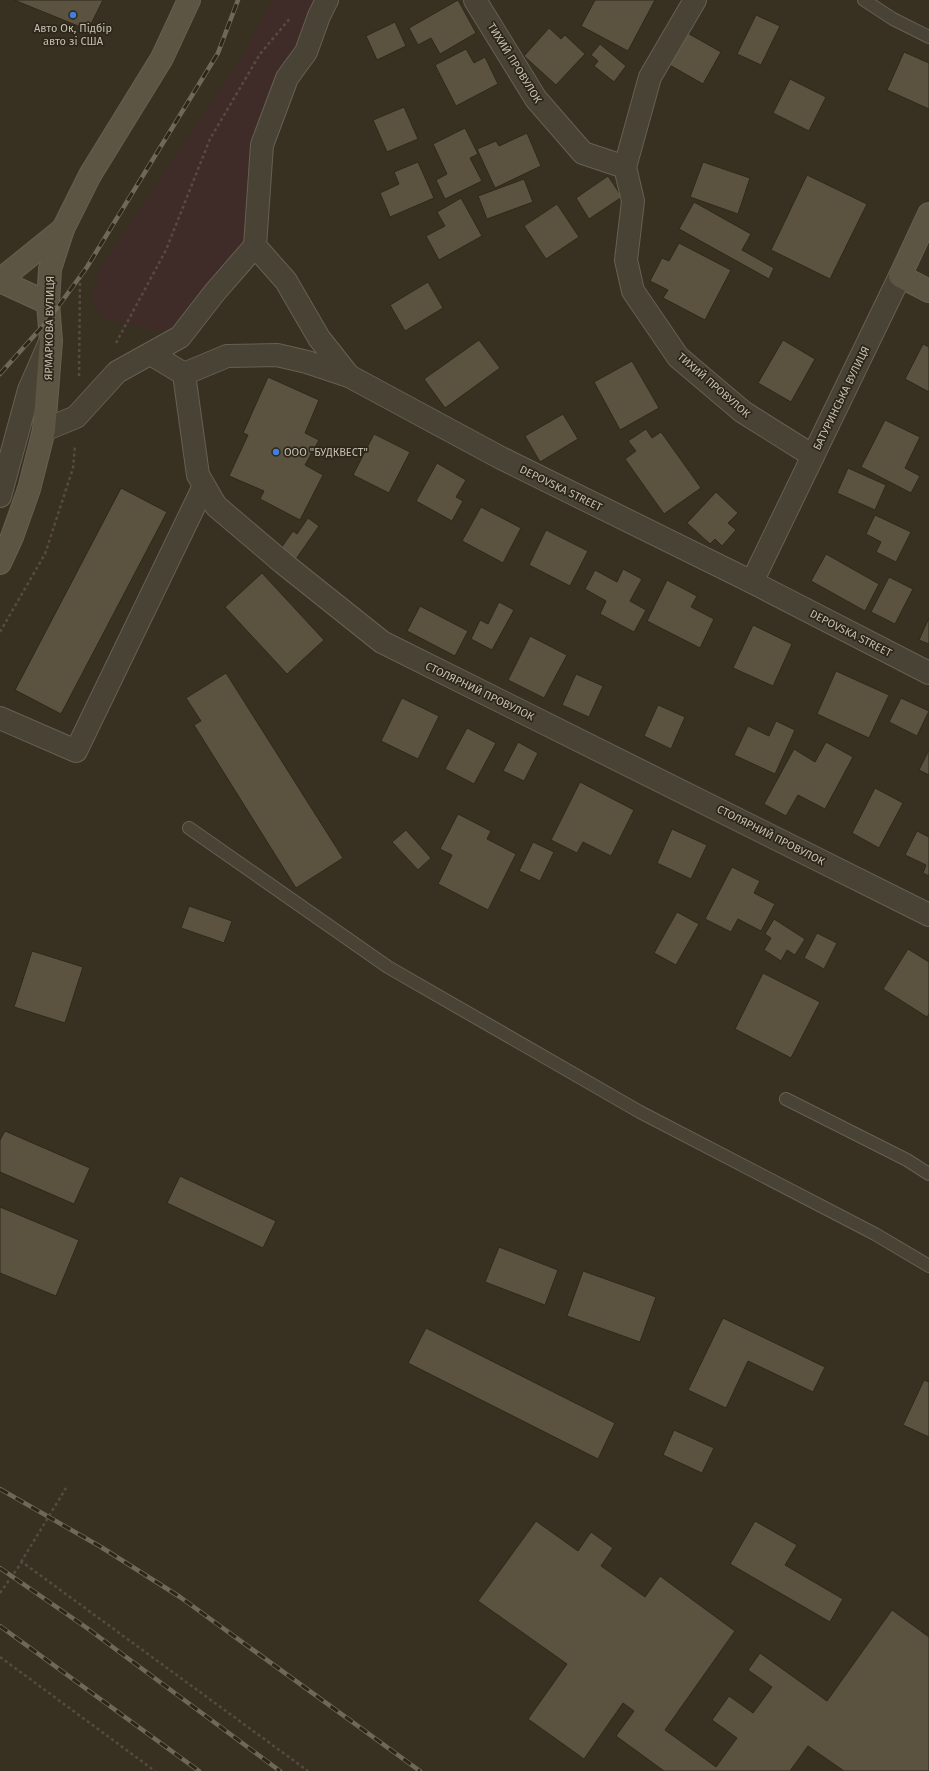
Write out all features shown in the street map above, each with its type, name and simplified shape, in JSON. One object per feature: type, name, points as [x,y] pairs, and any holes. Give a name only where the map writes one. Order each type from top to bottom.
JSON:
[{"type":"main road","name":"ЯРМАРКОВА ВУЛИЦЯ","points":[[0,563],[12,537],[30,489],[44,430],[51,341],[48,303],[50,269],[63,229],[90,175],[162,58],[189,0]]},
{"type":"main road","name":"БАТУРИНСЬКА ВУЛИЦЯ","points":[[900,276],[929,214]]},
{"type":"main road","points":[[48,303],[0,281],[63,229]]},
{"type":"main road","points":[[900,276],[929,292]]},
{"type":"street","points":[[44,430],[76,417],[117,372],[180,337],[215,292],[256,246],[262,145],[287,78],[306,52],[319,16],[327,0]]},
{"type":"street","name":"ТИХИЙ ПРОВУЛОК","points":[[475,0],[536,98],[583,153],[624,167],[633,201],[626,260],[633,291],[678,357],[743,412],[813,456]]},
{"type":"street","points":[[624,167],[650,76],[694,0]]},
{"type":"street","points":[[256,246],[286,281],[319,338],[349,376]]},
{"type":"street","name":"БАТУРИНСЬКА ВУЛИЦЯ","points":[[752,582],[900,276]]},
{"type":"street","points":[[0,496],[29,390],[51,341]]},
{"type":"street","points":[[151,354],[184,374]]},
{"type":"street","name":"DEPOVSKA STREET","points":[[184,374],[227,356],[277,355],[308,362],[349,376],[501,458],[752,582],[929,673]]},
{"type":"street","name":"СТОЛЯРНИЙ ПРОВУЛОК","points":[[184,374],[198,475],[216,506],[283,563],[382,642],[929,915]]},
{"type":"street","points":[[0,718],[76,750],[204,486]]},
{"type":"lane","points":[[864,0],[893,19],[929,37]]},
{"type":"lane","points":[[189,828],[388,967],[640,1112],[875,1234],[929,1266]]},
{"type":"lane","points":[[786,1099],[907,1160],[929,1174]]},
{"type":"path","points":[[114,348],[166,250],[210,139],[260,54],[295,12]]},
{"type":"path","points":[[0,1593],[21,1562],[66,1488]]},
{"type":"path","points":[[21,1562],[308,1771]]},
{"type":"path","points":[[0,1657],[154,1771]]},
{"type":"path","points":[[277,1771],[280,1767]]},
{"type":"shaded area","points":[[272,0],[324,0],[280,81],[248,248],[175,335],[104,318],[92,301],[100,267],[239,62]]},
{"type":"building","name":"Авто Ок, Підбір авто зі США","points":[[14,0],[103,0],[88,30]]},
{"type":"building","points":[[458,0],[476,33],[440,54],[431,38],[418,45],[409,28]]},
{"type":"building","points":[[595,0],[655,0],[628,51],[581,26]]},
{"type":"building","points":[[756,15],[780,26],[761,65],[737,54]]},
{"type":"building","points":[[395,22],[406,46],[377,60],[366,36]]},
{"type":"building","points":[[549,28],[561,39],[565,35],[585,54],[556,85],[524,56]]},
{"type":"building","points":[[684,31],[721,52],[703,84],[666,63]]},
{"type":"building","points":[[600,44],[626,66],[614,82],[594,66],[598,61],[591,55]]},
{"type":"building","points":[[466,49],[474,63],[485,57],[498,84],[456,106],[435,65]]},
{"type":"building","points":[[904,52],[929,63],[929,109],[887,90]]},
{"type":"building","points":[[790,79],[826,97],[809,131],[773,113]]},
{"type":"building","points":[[404,107],[418,139],[387,152],[373,120]]},
{"type":"building","points":[[465,128],[478,154],[470,158],[482,181],[445,199],[436,180],[447,174],[433,144]]},
{"type":"building","points":[[527,133],[541,166],[495,188],[477,149],[496,141],[499,146]]},
{"type":"building","points":[[418,162],[434,198],[390,217],[380,193],[399,184],[394,172]]},
{"type":"building","points":[[703,162],[750,178],[738,214],[690,197]]},
{"type":"building","points":[[807,175],[867,204],[830,279],[771,250]]},
{"type":"building","points":[[608,176],[622,197],[589,219],[576,198]]},
{"type":"building","points":[[524,179],[533,202],[487,219],[478,196]]},
{"type":"building","points":[[461,198],[482,236],[439,260],[426,236],[445,226],[437,212]]},
{"type":"building","points":[[694,202],[751,234],[742,250],[774,268],[769,279],[679,229]]},
{"type":"building","points":[[557,204],[579,237],[546,259],[524,226]]},
{"type":"building","points":[[679,243],[731,270],[705,320],[663,298],[668,290],[650,281],[662,258],[669,261]]},
{"type":"building","points":[[428,282],[443,308],[405,331],[390,305]]},
{"type":"building","points":[[479,340],[500,368],[445,408],[424,379]]},
{"type":"building","points":[[783,340],[815,359],[791,402],[758,383]]},
{"type":"building","points":[[923,344],[929,347],[929,392],[905,379]]},
{"type":"building","points":[[632,361],[659,408],[620,430],[594,382]]},
{"type":"building","name":"ООО \"БУДКВЕСТ\"","points":[[268,377],[319,400],[305,433],[319,440],[305,465],[323,475],[300,520],[260,499],[264,491],[229,476],[248,435],[243,433]]},
{"type":"building","points":[[563,414],[578,439],[540,462],[525,436]]},
{"type":"building","points":[[885,420],[920,437],[905,468],[920,476],[911,493],[861,467]]},
{"type":"building","points":[[646,429],[652,438],[661,432],[701,488],[664,514],[625,459],[636,451],[628,441]]},
{"type":"building","points":[[374,434],[410,452],[389,493],[353,475]]},
{"type":"building","points":[[437,463],[466,480],[456,497],[463,501],[452,521],[416,501]]},
{"type":"building","points":[[848,468],[886,485],[875,510],[837,493]]},
{"type":"building","points":[[121,488],[167,512],[61,714],[15,690]]},
{"type":"building","points":[[716,492],[738,513],[728,523],[736,530],[722,546],[715,539],[710,544],[687,523]]},
{"type":"building","points":[[481,507],[521,528],[503,563],[462,541]]},
{"type":"building","points":[[875,515],[911,532],[896,562],[876,552],[881,542],[866,534]]},
{"type":"building","points":[[308,518],[319,526],[296,559],[281,548],[293,531],[297,534]]},
{"type":"building","points":[[546,530],[588,551],[570,586],[529,565]]},
{"type":"building","points":[[826,554],[879,584],[865,611],[811,581]]},
{"type":"building","points":[[623,569],[642,579],[630,601],[646,610],[634,632],[600,614],[606,601],[585,589],[595,570],[617,582]]},
{"type":"building","points":[[262,573],[324,640],[287,674],[225,607]]},
{"type":"building","points":[[889,577],[913,589],[895,624],[871,612]]},
{"type":"building","points":[[667,580],[697,596],[691,607],[714,619],[700,648],[647,621]]},
{"type":"building","points":[[499,602],[514,610],[492,650],[471,639],[480,620],[488,624]]},
{"type":"building","points":[[420,606],[468,631],[455,656],[407,631]]},
{"type":"building","points":[[929,618],[929,644],[919,640]]},
{"type":"building","points":[[753,625],[792,644],[773,686],[733,668]]},
{"type":"building","points":[[530,636],[567,655],[544,698],[508,680]]},
{"type":"building","points":[[836,671],[889,695],[869,738],[817,714]]},
{"type":"building","points":[[226,673],[343,858],[296,888],[194,725],[201,721],[186,698]]},
{"type":"building","points":[[576,674],[603,686],[589,717],[562,705]]},
{"type":"building","points":[[402,698],[439,716],[418,759],[381,741]]},
{"type":"building","points":[[901,698],[929,711],[917,736],[889,722]]},
{"type":"building","points":[[658,705],[685,717],[671,749],[644,736]]},
{"type":"building","points":[[776,721],[795,730],[775,774],[734,755],[748,726],[769,736]]},
{"type":"building","points":[[467,728],[496,743],[474,784],[445,769]]},
{"type":"building","points":[[518,742],[538,753],[524,781],[503,771]]},
{"type":"building","points":[[826,742],[853,757],[825,809],[798,795],[786,816],[764,804],[794,749],[815,762]]},
{"type":"building","points":[[929,750],[929,775],[919,770]]},
{"type":"building","points":[[580,782],[634,810],[611,856],[583,842],[577,853],[551,840]]},
{"type":"building","points":[[875,788],[903,803],[879,848],[852,833]]},
{"type":"building","points":[[458,814],[491,831],[487,839],[516,854],[488,910],[438,884],[452,855],[440,849]]},
{"type":"building","points":[[672,829],[707,845],[691,879],[657,863]]},
{"type":"building","points":[[406,830],[431,858],[418,870],[392,842]]},
{"type":"building","points":[[917,831],[929,837],[929,876],[923,873],[926,865],[905,855]]},
{"type":"building","points":[[533,842],[554,852],[540,881],[519,871]]},
{"type":"building","points":[[732,867],[760,881],[754,893],[775,904],[761,931],[738,919],[731,932],[705,919]]},
{"type":"building","points":[[189,906],[232,921],[224,943],[181,928]]},
{"type":"building","points":[[677,912],[699,924],[676,965],[654,953]]},
{"type":"building","points":[[774,919],[805,939],[795,955],[787,950],[781,961],[764,950],[771,938],[765,934]]},
{"type":"building","points":[[817,933],[837,943],[824,969],[804,958]]},
{"type":"building","points":[[908,949],[929,962],[929,1014],[927,1017],[883,989]]},
{"type":"building","points":[[32,951],[83,967],[65,1023],[14,1007]]},
{"type":"building","points":[[763,973],[820,1002],[791,1058],[735,1029]]},
{"type":"building","points":[[5,1131],[90,1168],[74,1204],[0,1172],[0,1140]]},
{"type":"building","points":[[180,1176],[276,1221],[263,1248],[167,1203]]},
{"type":"building","points":[[0,1207],[79,1240],[56,1296],[0,1273]]},
{"type":"building","points":[[499,1247],[558,1270],[545,1305],[485,1282]]},
{"type":"building","points":[[583,1271],[656,1297],[640,1342],[567,1316]]},
{"type":"building","points":[[723,1318],[825,1367],[813,1392],[748,1361],[726,1408],[688,1390]]},
{"type":"building","points":[[426,1328],[615,1423],[598,1459],[408,1363]]},
{"type":"building","points":[[924,1380],[929,1382],[929,1437],[903,1425]]},
{"type":"building","points":[[674,1430],[714,1448],[702,1473],[663,1455]]},
{"type":"building","points":[[536,1521],[578,1551],[591,1532],[613,1548],[601,1566],[645,1597],[660,1576],[735,1631],[665,1730],[716,1767],[737,1738],[712,1720],[729,1696],[753,1713],[772,1687],[748,1670],[760,1653],[827,1701],[892,1610],[929,1637],[929,1771],[844,1771],[808,1746],[790,1771],[664,1771],[616,1736],[634,1711],[623,1703],[584,1759],[528,1719],[567,1664],[478,1601]]},
{"type":"building","points":[[755,1521],[797,1545],[785,1565],[843,1599],[830,1622],[730,1564]]},
{"type":"railway","points":[[0,374],[49,319],[87,267],[218,53],[238,0]]},
{"type":"railway","points":[[0,1489],[101,1547],[180,1597],[420,1771]]},
{"type":"railway","points":[[0,1568],[87,1628],[280,1771]]},
{"type":"railway","points":[[0,1626],[199,1771]]},
{"type":"place","name":"Авто Ок, Підбір авто зі США","points":[[73,15]]},
{"type":"place","name":"ООО \"БУДКВЕСТ\"","points":[[276,452]]}]
